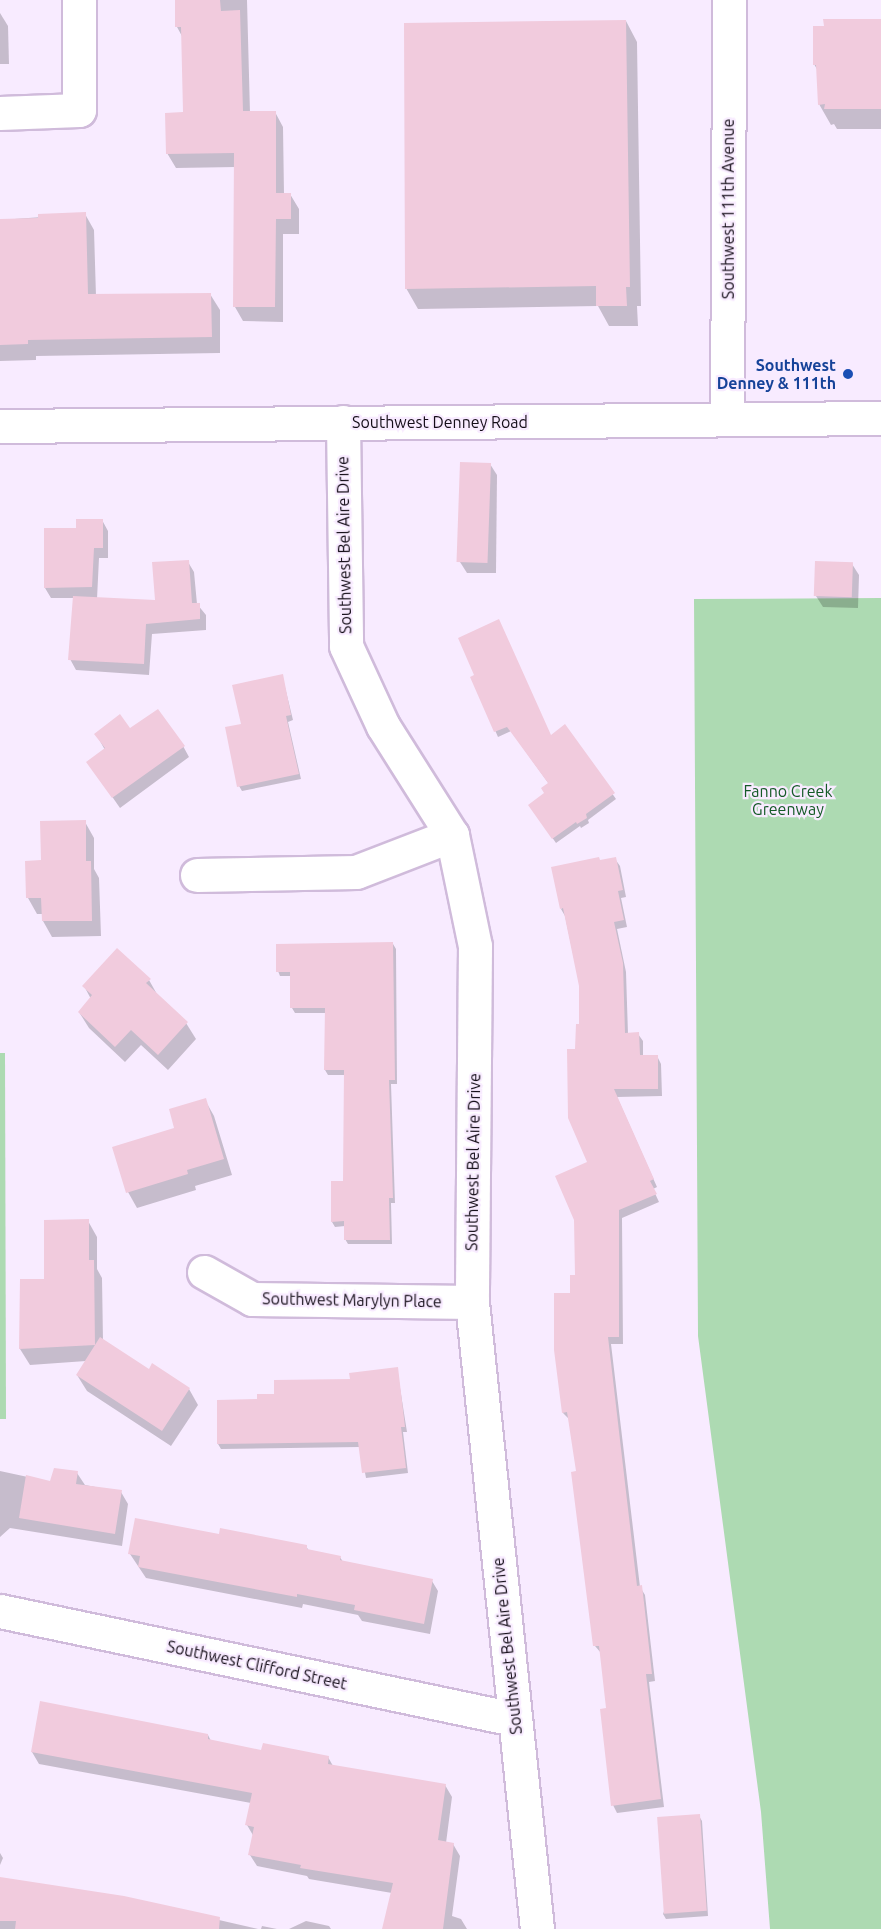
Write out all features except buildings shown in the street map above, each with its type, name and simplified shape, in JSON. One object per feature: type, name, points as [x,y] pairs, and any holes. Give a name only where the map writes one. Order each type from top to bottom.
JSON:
[{"type":"street","points":[[0,113],[79,110],[79,0]]},
{"type":"street","name":"Southwest 111th Avenue","points":[[727,419],[729,0]]},
{"type":"street","name":"Southwest Denney Road","points":[[0,426],[881,418]]},
{"type":"street","name":"Southwest Bel Aire Drive","points":[[342,422],[346,646],[383,726],[452,835],[475,946],[472,1302],[537,1929]]},
{"type":"street","points":[[197,875],[356,872],[452,835]]},
{"type":"street","name":"Southwest Marylyn Place","points":[[204,1272],[252,1299],[472,1302]]},
{"type":"street","name":"Southwest Clifford Street","points":[[0,1611],[514,1719]]},
{"type":"green space","name":"Fanno Creek Greenway","points":[[881,598],[881,1929],[770,1929],[761,1812],[698,1336],[694,599]]},
{"type":"green space","points":[[0,1053],[5,1053],[6,1419],[0,1419]]},
{"type":"place","name":"Southwest Denney & 111th","points":[[848,374]]}]
